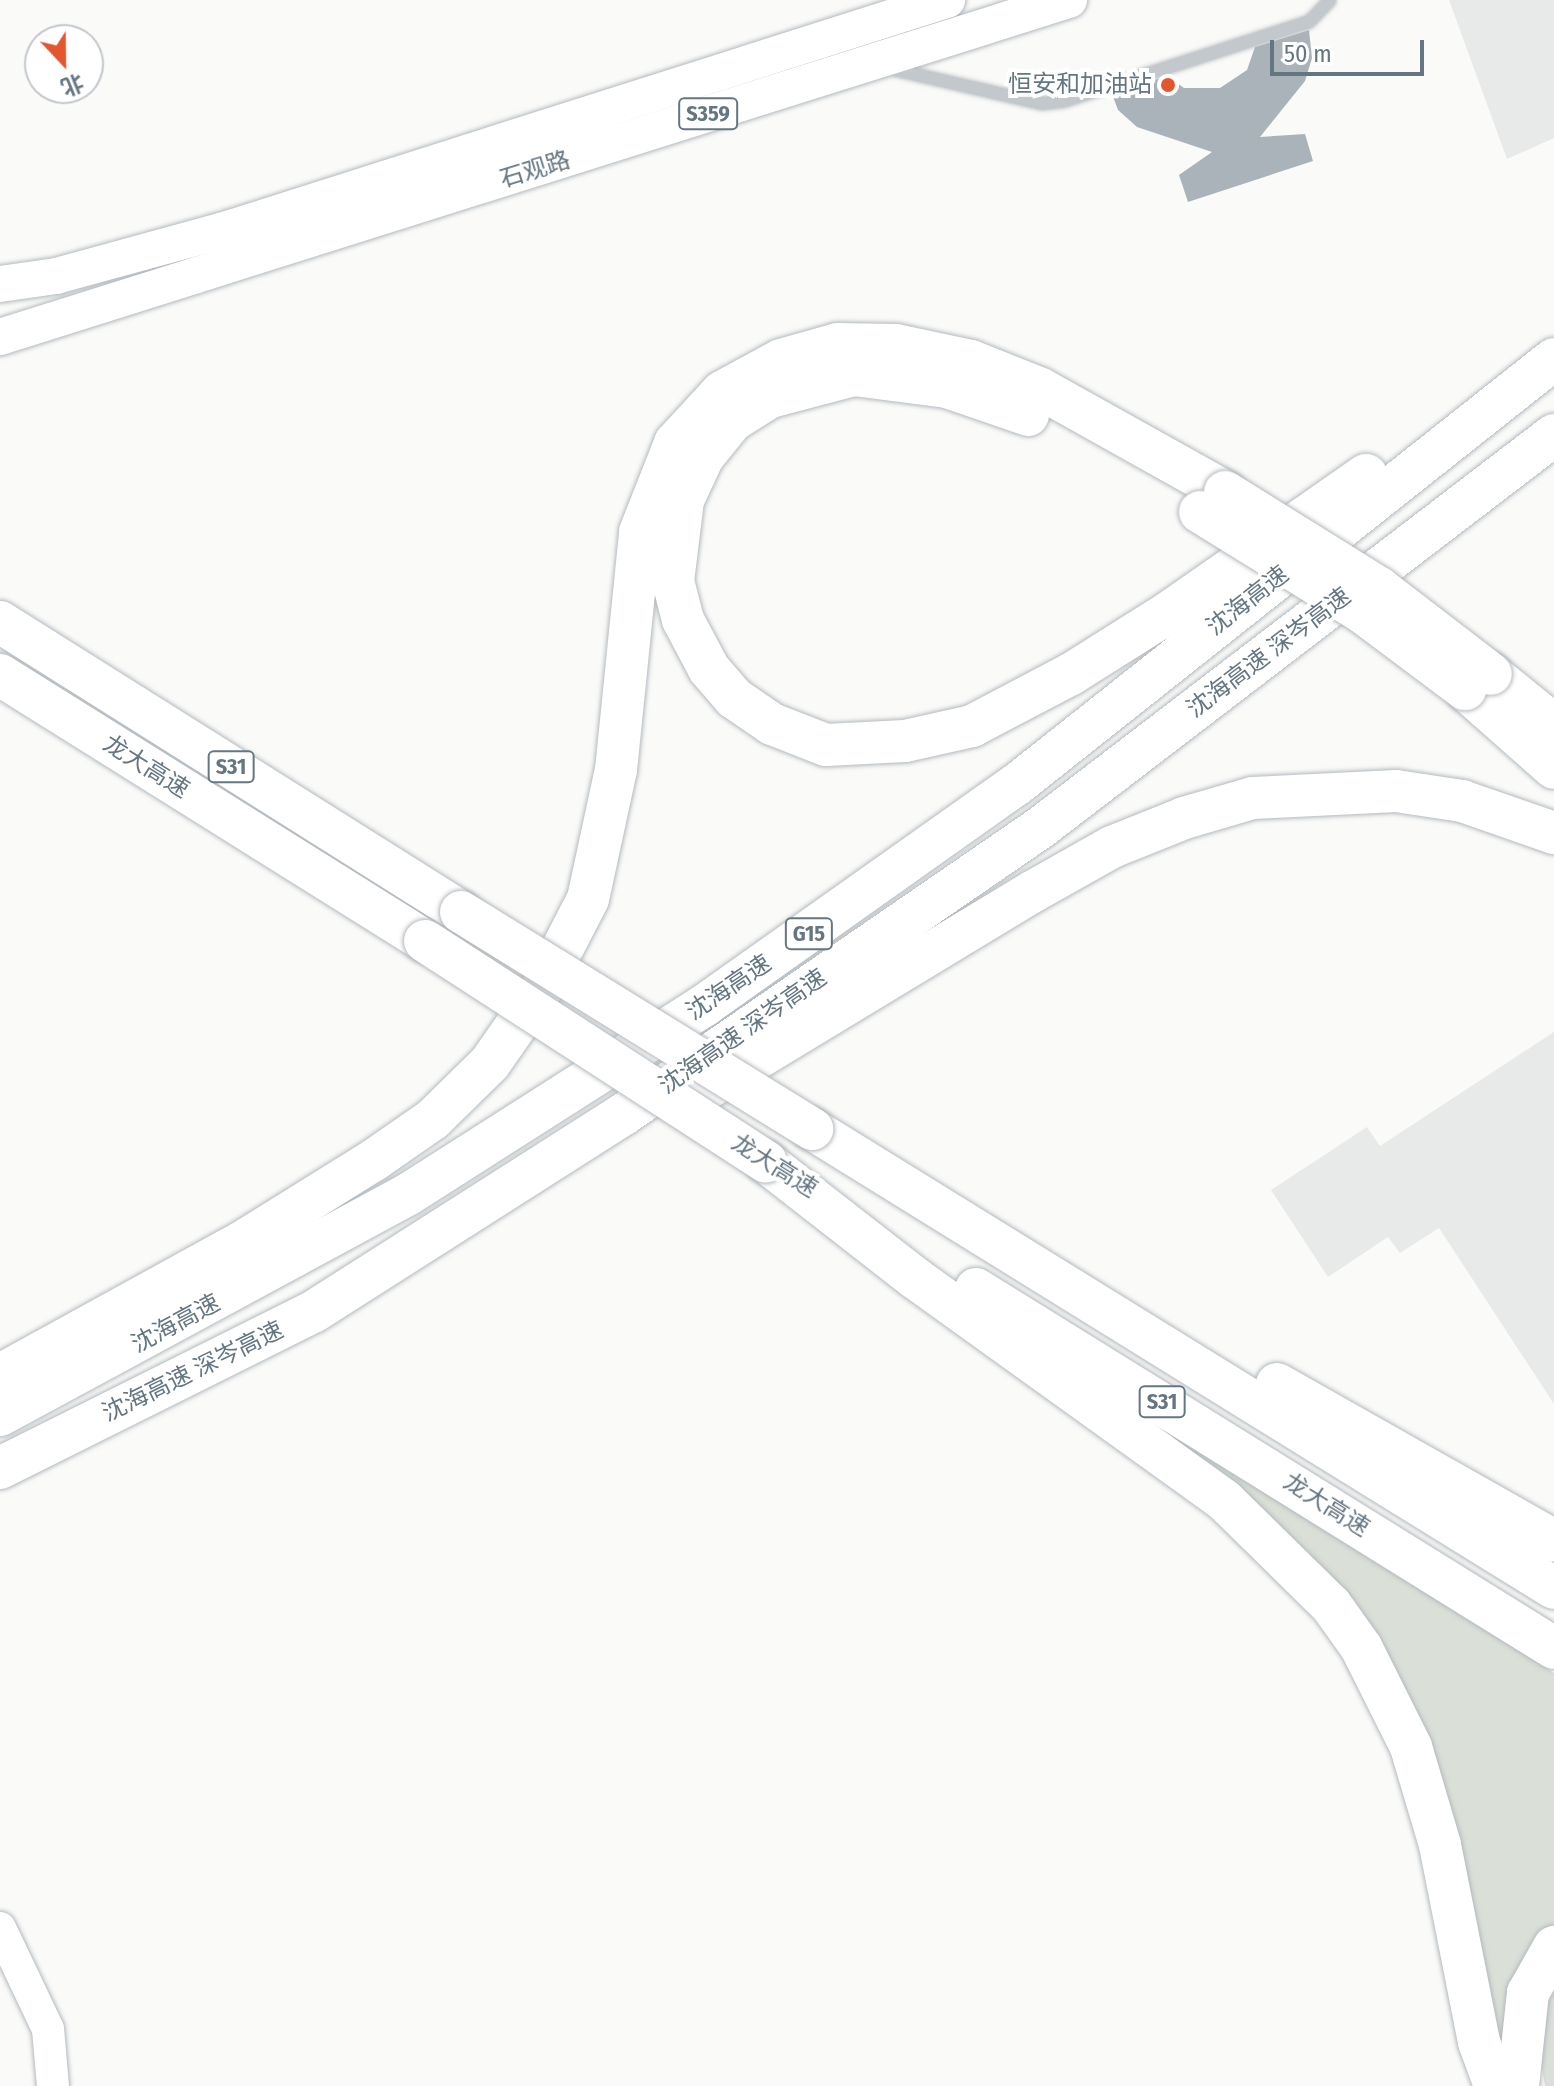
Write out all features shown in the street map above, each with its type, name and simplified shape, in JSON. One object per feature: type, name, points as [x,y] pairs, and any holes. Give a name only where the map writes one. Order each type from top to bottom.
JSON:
[{"type":"highway","points":[[1212,502],[985,397],[895,376],[854,375],[770,397],[732,421],[703,457],[683,500],[673,581],[683,620],[709,669],[734,698],[772,724],[826,745],[905,741],[972,726],[1071,674],[1171,611],[1554,344]]},
{"type":"highway","points":[[0,1375],[247,1239],[374,1160],[433,1119],[490,1063],[541,990],[588,899],[616,770],[640,532],[675,443],[722,392],[781,360],[824,348],[896,345],[971,361],[1041,389],[1212,502],[1362,612],[1554,725]]},
{"type":"highway","name":"沈海高速","points":[[0,1415],[407,1195],[705,1005],[1016,785],[1554,359]]},
{"type":"highway","name":"沈海高速 深岑高速","points":[[0,1468],[313,1312],[624,1114],[1040,828],[1554,435]]},
{"type":"highway","name":"龙大高速","points":[[0,622],[461,912],[1554,1588]]},
{"type":"highway","name":"龙大高速","points":[[0,675],[425,941],[766,1162],[1554,1648]]},
{"type":"highway","points":[[1479,682],[1554,768]]},
{"type":"highway","points":[[313,1312],[420,1265],[1032,892],[1112,847],[1184,818],[1253,798],[1396,791],[1462,801],[1554,833]]},
{"type":"highway","points":[[766,1162],[915,1278],[1224,1500],[1331,1605],[1368,1658],[1411,1747],[1440,1845],[1479,2042],[1495,2086]]},
{"type":"highway","points":[[936,1204],[1149,1312],[1554,1541]]},
{"type":"highway","points":[[1518,2086],[1528,1993],[1554,1947]]},
{"type":"main road","name":"石观路","points":[[0,284],[56,276],[221,231],[947,0]]},
{"type":"main road","name":"石观路","points":[[0,337],[1069,0]]},
{"type":"street","points":[[0,1928],[48,2029],[53,2086]]},
{"type":"lane","points":[[869,63],[1005,96],[1065,100],[1309,21],[1329,0]]},
{"type":"shaded area","points":[[1449,0],[1554,0],[1554,138],[1507,159]]},
{"type":"shaded area","points":[[1554,1032],[1554,1404],[1439,1228],[1400,1253],[1388,1237],[1328,1277],[1271,1190],[1367,1127],[1380,1146]]},
{"type":"shaded area","points":[[1147,1414],[1554,1673],[1554,1924],[1530,1961],[1507,2086],[1426,1738],[1143,1422]]},
{"type":"shaded area","points":[[1554,1978],[1554,2086],[1545,2086],[1537,2039]]},
{"type":"building","points":[[1309,30],[1312,58],[1305,81],[1260,137],[1305,134],[1313,161],[1188,202],[1179,175],[1212,152],[1137,127],[1118,110],[1112,94],[1167,76],[1184,88],[1220,88],[1247,70],[1255,47]]},
{"type":"place","name":"恒安和加油站","points":[[1168,85]]}]
